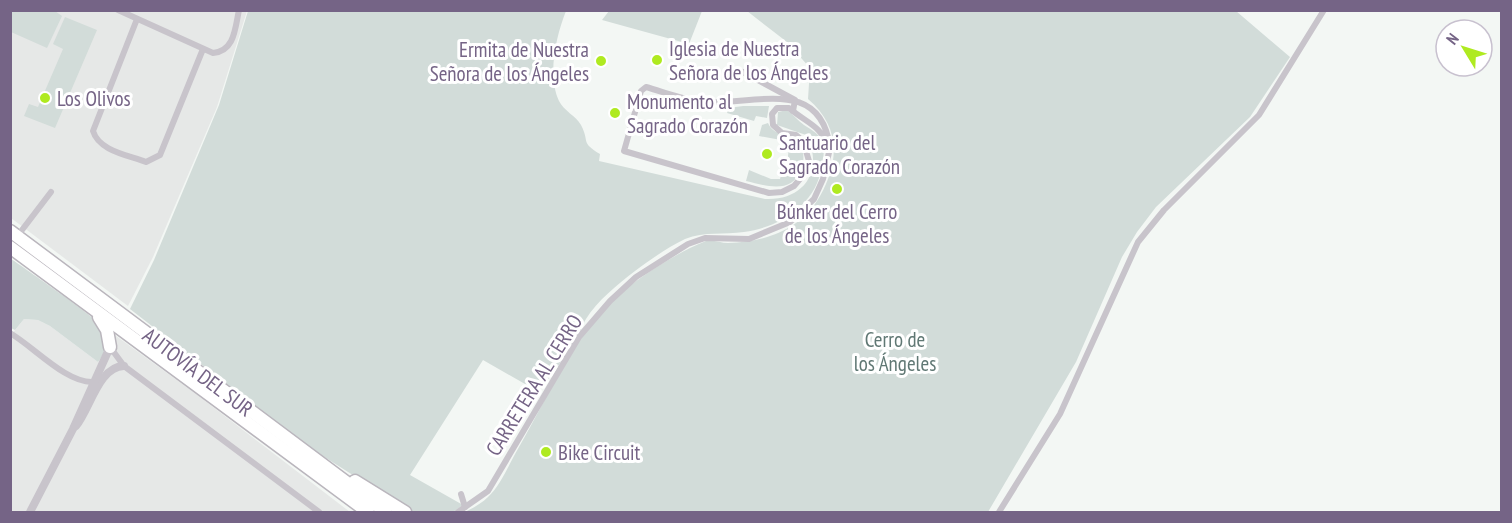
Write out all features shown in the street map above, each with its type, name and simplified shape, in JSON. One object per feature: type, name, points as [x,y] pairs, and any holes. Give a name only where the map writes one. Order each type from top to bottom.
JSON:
[{"type":"highway","name":"AUTOVÍA DEL SUR","points":[[16,231],[60,261],[66,272],[386,513]]},
{"type":"highway","name":"AUTOVÍA DEL SUR","points":[[10,247],[368,513]]},
{"type":"highway","points":[[95,311],[107,330],[110,347]]},
{"type":"highway","points":[[295,444],[405,513]]},
{"type":"street","points":[[118,10],[213,52],[228,48],[232,41],[239,10]]},
{"type":"street","points":[[999,513],[1060,414],[1138,242],[1164,210],[1259,115],[1324,10]]},
{"type":"street","points":[[137,19],[93,131],[95,140],[102,145],[146,162],[160,155],[203,49]]},
{"type":"street","points":[[742,72],[809,106],[824,124],[830,148]]},
{"type":"street","points":[[795,100],[703,102],[646,87],[641,91],[624,151],[769,193],[782,192],[795,186],[805,173],[809,161],[803,141],[796,135],[782,133],[773,125],[772,114],[777,108],[783,106],[803,120],[817,126],[830,148]]},
{"type":"street","points":[[793,111],[795,100]]},
{"type":"street","points":[[803,120],[802,111],[809,106]]},
{"type":"street","name":"CARRETERA AL CERRO","points":[[458,513],[488,490],[579,337],[610,301],[636,277],[688,244],[705,238],[749,238],[790,222],[814,199],[823,179],[830,148]]},
{"type":"street","points":[[16,231],[51,192]]},
{"type":"street","points":[[10,333],[69,375],[96,385]]},
{"type":"street","points":[[10,342],[19,339]]},
{"type":"street","points":[[110,347],[124,366],[319,513]]},
{"type":"street","points":[[30,513],[96,385],[110,347]]},
{"type":"street","points":[[96,385],[111,369],[124,366]]},
{"type":"street","points":[[461,494],[465,507]]},
{"type":"shaded area","points":[[11,11],[247,11],[217,107],[153,257],[128,306],[11,218]]},
{"type":"shaded area","points":[[24,319],[38,320],[50,326],[98,362],[112,333],[350,512],[11,512],[11,335]]},
{"type":"green space","points":[[11,10],[55,11],[62,16],[47,48],[11,32]]},
{"type":"green space","points":[[248,11],[566,11],[554,56],[555,91],[561,105],[581,125],[588,144],[600,154],[599,161],[765,199],[791,195],[807,181],[812,171],[813,160],[806,135],[777,125],[778,112],[787,110],[820,137],[824,145],[822,166],[818,180],[804,203],[783,219],[757,229],[737,233],[700,235],[685,239],[635,271],[608,293],[591,312],[574,343],[539,392],[483,360],[410,475],[463,505],[453,512],[411,512],[304,444],[130,309],[154,260],[219,105]]},
{"type":"green space","points":[[609,11],[702,11],[689,44],[602,20]]},
{"type":"green space","name":"Cerro de los Ángeles","points":[[747,11],[1236,11],[1290,57],[1250,117],[1156,207],[1137,232],[1122,257],[1076,362],[988,512],[465,512],[493,492],[584,334],[618,296],[663,263],[706,241],[742,242],[781,232],[803,218],[820,196],[831,170],[834,144],[826,121],[819,109],[808,99],[810,68],[787,42]]},
{"type":"green space","points":[[65,17],[97,30],[55,128],[24,116],[29,104],[38,107],[63,49],[53,44]]},
{"type":"green space","points":[[769,106],[767,118],[756,116],[754,121],[727,113],[729,108]]},
{"type":"green space","points":[[768,123],[775,131],[798,141],[802,147],[803,163],[798,177],[785,185],[770,186],[746,181],[749,170],[771,179],[780,179],[783,167],[787,167],[789,145],[781,140],[759,136],[762,125]]},
{"type":"green space","points":[[10,258],[102,327],[105,345],[98,362],[50,326],[38,320],[24,319],[15,330],[11,328]]},
{"type":"place","name":"Iglesia de Nuestra Señora de los Ángeles","points":[[657,60]]},
{"type":"place","name":"Ermita de Nuestra Señora de los Ángeles","points":[[601,61]]},
{"type":"place","name":"Los Olivos","points":[[45,98]]},
{"type":"place","name":"Monumento al Sagrado Corazón","points":[[615,113]]},
{"type":"place","name":"Santuario del Sagrado Corazón","points":[[767,154]]},
{"type":"place","name":"Búnker del Cerro de los Ángeles","points":[[837,189]]},
{"type":"place","name":"Bike Circuit","points":[[546,452]]}]
